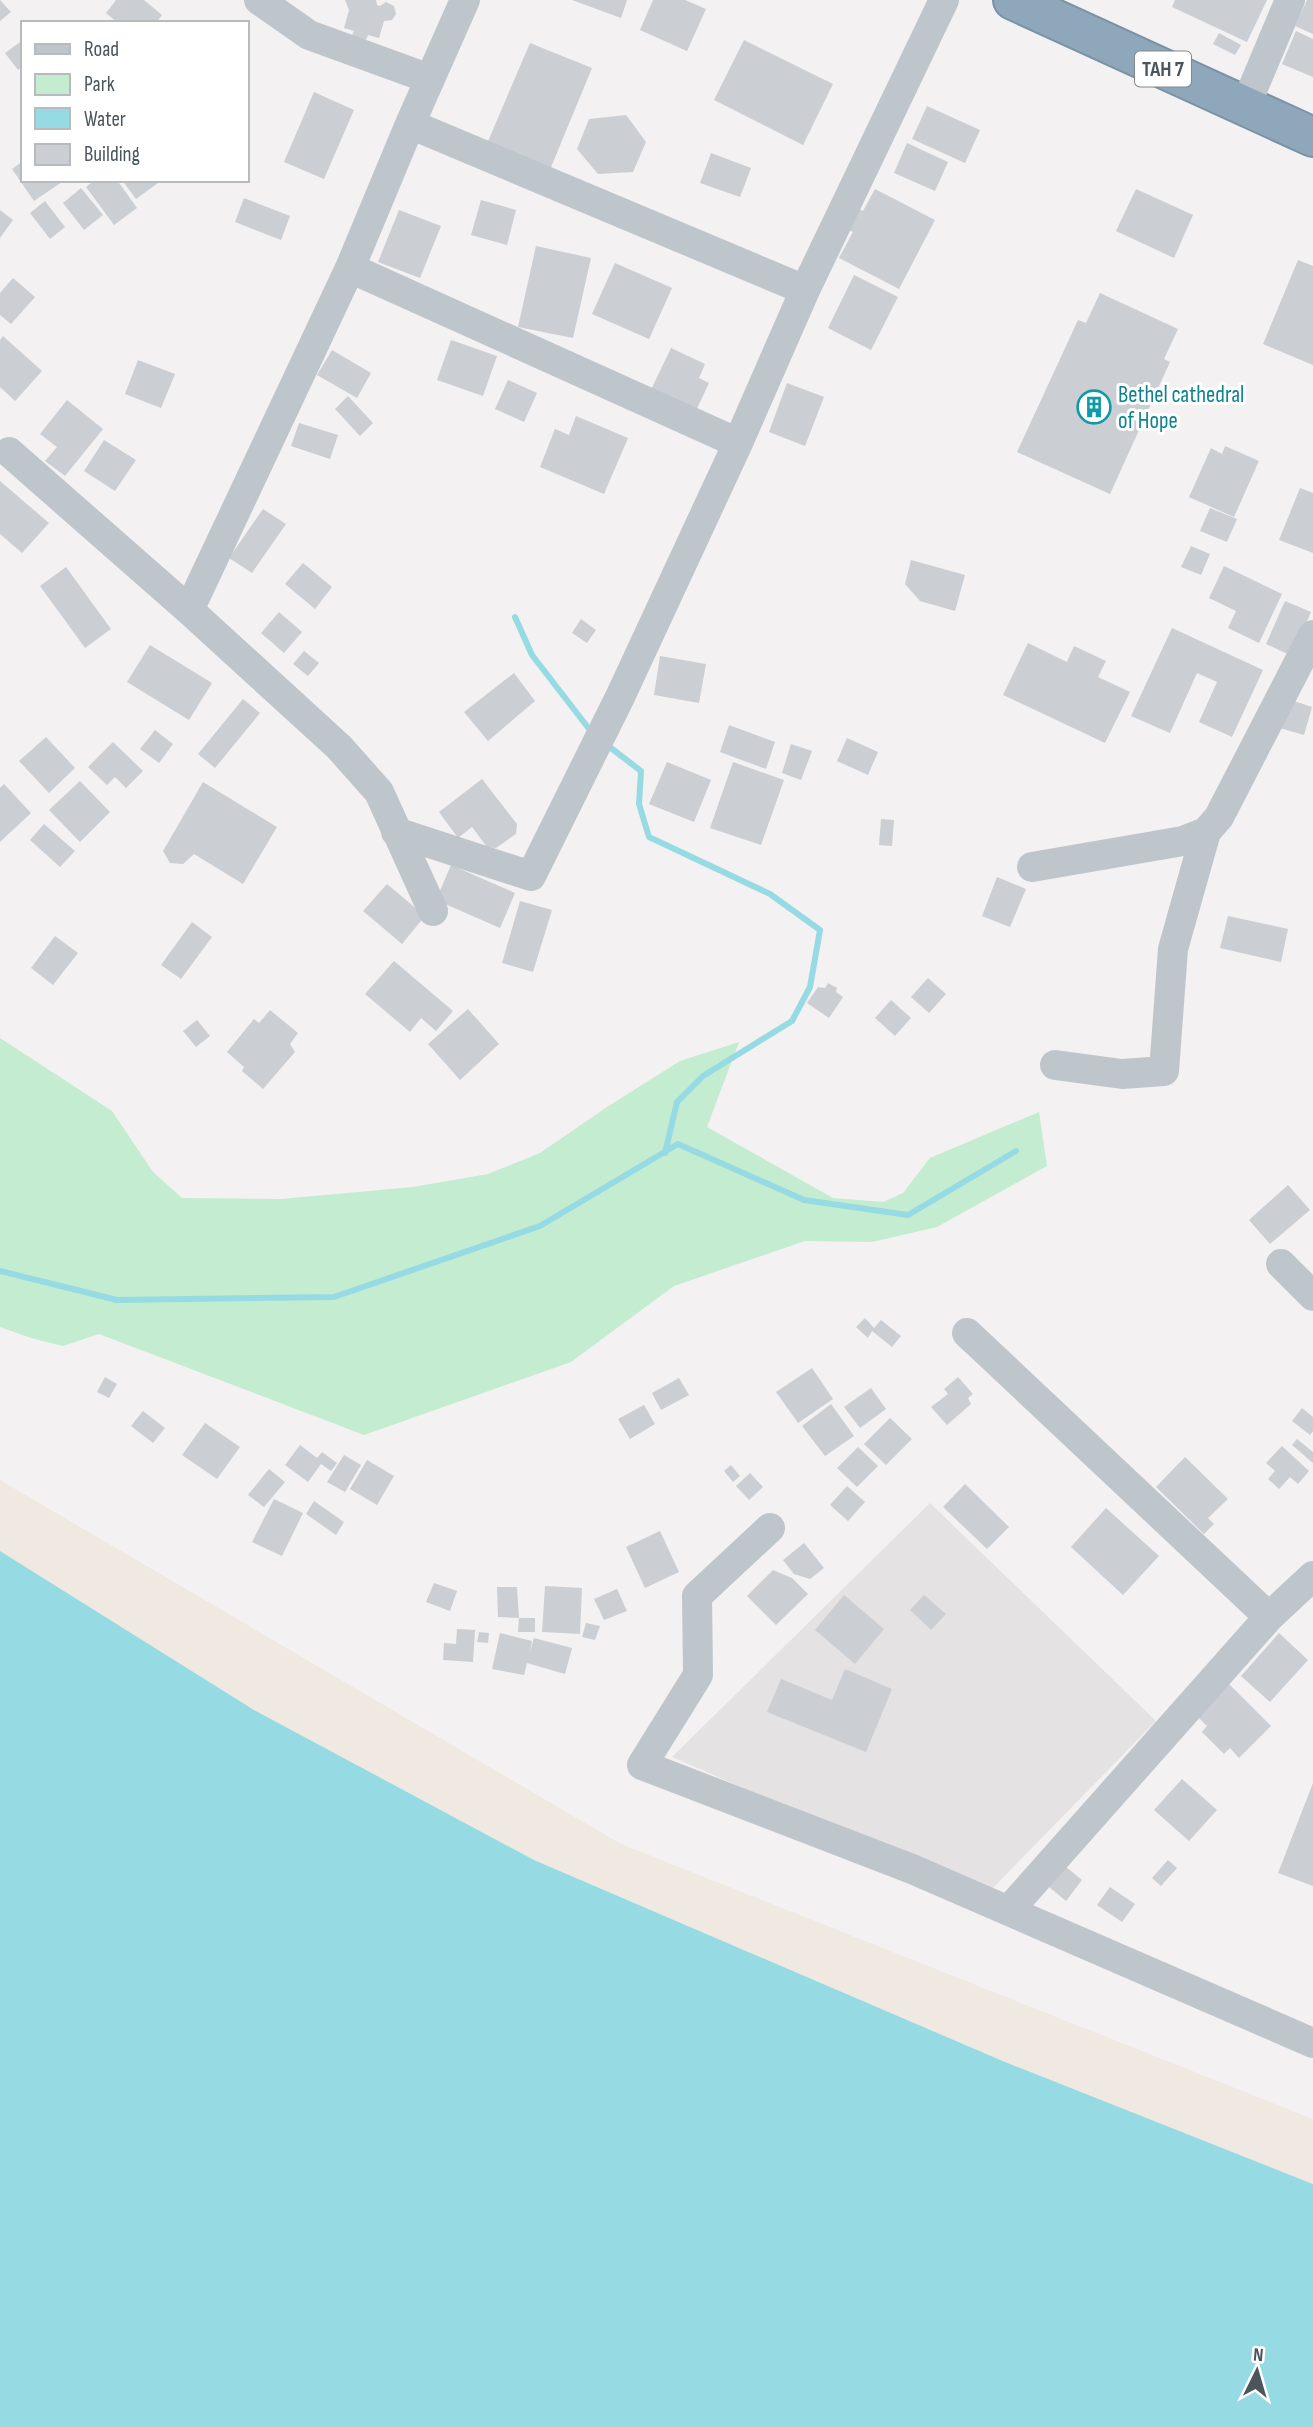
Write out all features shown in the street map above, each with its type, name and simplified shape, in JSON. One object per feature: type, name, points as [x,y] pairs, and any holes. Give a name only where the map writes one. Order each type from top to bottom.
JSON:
[{"type":"highway","name":"TAH 7","points":[[1013,0],[1313,137]]},
{"type":"street","points":[[259,0],[309,35],[430,79]]},
{"type":"street","points":[[189,610],[350,268],[465,0]]},
{"type":"street","points":[[397,832],[531,876],[625,684],[738,443],[805,290],[944,0]]},
{"type":"street","points":[[1245,107],[1290,0]]},
{"type":"street","points":[[410,124],[805,290]]},
{"type":"street","points":[[350,268],[738,443]]},
{"type":"street","points":[[9,452],[340,747],[379,792],[433,911]]},
{"type":"street","points":[[1055,1065],[1122,1074],[1164,1071],[1173,949],[1206,832],[1219,817],[1313,635]]},
{"type":"street","points":[[1032,867],[1184,841],[1206,832]]},
{"type":"street","points":[[1281,1264],[1313,1296]]},
{"type":"street","points":[[967,1333],[1269,1617]]},
{"type":"street","points":[[770,1528],[697,1596],[698,1675],[642,1765],[899,1864],[1313,2043]]},
{"type":"street","points":[[1009,1910],[1269,1617],[1313,1576]]},
{"type":"shaded area","points":[[930,1503],[1156,1721],[987,1894],[672,1757]]},
{"type":"green space","points":[[0,1038],[112,1111],[153,1172],[182,1198],[281,1199],[413,1187],[488,1174],[540,1153],[680,1061],[739,1042],[707,1127],[833,1198],[883,1202],[903,1193],[930,1158],[1039,1112],[1047,1166],[937,1227],[872,1242],[805,1241],[674,1286],[571,1362],[364,1435],[99,1334],[63,1346],[0,1327]]},
{"type":"sand","points":[[0,1480],[621,1844],[1313,2119],[1313,2184],[1005,2062],[534,1860],[254,1710],[0,1551]]},
{"type":"water","points":[[0,1551],[254,1710],[534,1860],[1005,2062],[1313,2184],[1313,2427],[0,2427]]},
{"type":"building","points":[[0,0],[11,12],[0,21]]},
{"type":"building","points":[[116,0],[144,0],[162,15],[158,21],[116,21],[106,13]]},
{"type":"building","points":[[345,0],[376,0],[380,6],[386,2],[394,6],[396,14],[392,20],[384,21],[379,38],[368,35],[366,40],[352,36],[354,31],[344,28],[349,10]]},
{"type":"building","points":[[572,0],[627,0],[621,18]]},
{"type":"building","points":[[653,0],[685,0],[706,9],[687,51],[640,30]]},
{"type":"building","points":[[1175,0],[1267,0],[1247,42],[1172,7]]},
{"type":"building","points":[[1307,0],[1313,0],[1313,34],[1295,26]]},
{"type":"building","points":[[1296,31],[1313,39],[1313,77],[1282,64]]},
{"type":"building","points":[[1219,33],[1241,45],[1235,55],[1213,44]]},
{"type":"building","points":[[744,40],[833,84],[803,145],[714,100]]},
{"type":"building","points":[[21,41],[21,68],[18,70],[5,53]]},
{"type":"building","points":[[530,43],[592,68],[549,172],[486,146]]},
{"type":"building","points":[[314,92],[354,110],[324,179],[284,162]]},
{"type":"building","points":[[927,106],[980,130],[965,163],[912,139]]},
{"type":"building","points":[[626,115],[646,142],[633,172],[598,174],[577,149],[589,119]]},
{"type":"building","points":[[907,143],[948,162],[935,191],[894,173]]},
{"type":"building","points":[[711,153],[751,168],[740,197],[700,183]]},
{"type":"building","points":[[21,162],[21,182],[62,182],[34,201],[12,169]]},
{"type":"building","points":[[92,182],[118,182],[137,208],[114,225],[86,187]]},
{"type":"building","points":[[123,182],[159,182],[136,199]]},
{"type":"building","points":[[81,188],[103,215],[84,230],[63,203]]},
{"type":"building","points":[[875,189],[935,220],[899,289],[839,258],[853,232],[839,225],[850,204],[863,211]]},
{"type":"building","points":[[1136,189],[1193,215],[1174,258],[1116,231]]},
{"type":"building","points":[[244,198],[290,216],[281,240],[235,222]]},
{"type":"building","points":[[481,200],[516,210],[507,245],[471,235]]},
{"type":"building","points":[[45,201],[65,227],[50,239],[30,213]]},
{"type":"building","points":[[0,210],[13,220],[0,238]]},
{"type":"building","points":[[399,210],[441,226],[420,278],[378,262]]},
{"type":"building","points":[[536,246],[591,258],[573,338],[518,327]]},
{"type":"building","points":[[1298,260],[1313,266],[1313,365],[1263,344]]},
{"type":"building","points":[[615,263],[672,288],[649,339],[592,314]]},
{"type":"building","points":[[854,275],[898,297],[871,350],[828,328]]},
{"type":"building","points":[[13,278],[35,297],[11,324],[0,315],[0,293]]},
{"type":"building","name":"Bethel cathedral of Hope","points":[[1100,293],[1178,329],[1164,359],[1170,362],[1110,494],[1017,452],[1078,320],[1086,323]]},
{"type":"building","points":[[3,336],[42,371],[15,401],[0,387],[0,340]]},
{"type":"building","points":[[451,340],[497,356],[483,396],[437,380]]},
{"type":"building","points":[[671,348],[705,364],[699,378],[709,383],[693,417],[648,396]]},
{"type":"building","points":[[332,350],[371,373],[357,398],[317,375]]},
{"type":"building","points":[[138,360],[175,374],[161,408],[125,394]]},
{"type":"building","points":[[508,380],[537,393],[524,422],[495,409]]},
{"type":"building","points":[[787,383],[824,397],[805,446],[769,432]]},
{"type":"building","points":[[348,396],[373,423],[360,436],[335,409]]},
{"type":"building","points":[[67,400],[103,429],[65,476],[45,461],[57,447],[40,434]]},
{"type":"building","points":[[576,416],[628,438],[604,494],[540,467],[555,429],[569,435]]},
{"type":"building","points":[[299,423],[338,435],[330,459],[291,446]]},
{"type":"building","points":[[104,440],[136,460],[115,491],[84,471]]},
{"type":"building","points":[[1225,446],[1259,461],[1234,517],[1189,497],[1211,448],[1222,454]]},
{"type":"building","points":[[0,481],[49,523],[22,553],[0,534]]},
{"type":"building","points":[[1300,488],[1313,493],[1313,553],[1279,540]]},
{"type":"building","points":[[1210,508],[1237,519],[1227,542],[1200,531]]},
{"type":"building","points":[[263,509],[286,524],[252,573],[229,558]]},
{"type":"building","points":[[1191,546],[1210,554],[1201,575],[1181,567]]},
{"type":"building","points":[[911,560],[965,575],[955,611],[920,601],[905,584]]},
{"type":"building","points":[[303,563],[332,587],[315,609],[285,584]]},
{"type":"building","points":[[1224,566],[1282,594],[1259,643],[1228,628],[1236,611],[1209,598]]},
{"type":"building","points":[[66,567],[111,629],[85,648],[40,586]]},
{"type":"building","points":[[1285,601],[1311,612],[1292,656],[1266,644]]},
{"type":"building","points":[[279,612],[302,632],[284,653],[261,633]]},
{"type":"building","points":[[581,619],[596,630],[587,643],[572,633]]},
{"type":"building","points":[[1172,628],[1263,670],[1232,737],[1199,722],[1217,682],[1197,673],[1170,733],[1131,716]]},
{"type":"building","points":[[1028,643],[1067,662],[1074,646],[1106,661],[1098,677],[1130,692],[1105,743],[1003,695]]},
{"type":"building","points":[[150,645],[212,683],[189,720],[127,682]]},
{"type":"building","points":[[304,651],[319,663],[308,676],[293,664]]},
{"type":"building","points":[[660,656],[706,664],[699,703],[654,695]]},
{"type":"building","points":[[514,673],[535,701],[488,741],[464,712]]},
{"type":"building","points":[[1285,698],[1312,707],[1304,735],[1276,727]]},
{"type":"building","points":[[243,699],[260,713],[215,768],[198,754]]},
{"type":"building","points":[[729,725],[775,742],[766,769],[720,752]]},
{"type":"building","points":[[155,730],[173,744],[159,763],[140,749]]},
{"type":"building","points":[[46,737],[75,768],[49,793],[19,761]]},
{"type":"building","points":[[847,738],[878,752],[868,775],[837,761]]},
{"type":"building","points":[[113,742],[143,771],[126,788],[115,777],[107,785],[88,767]]},
{"type":"building","points":[[791,744],[812,751],[801,780],[782,773]]},
{"type":"building","points":[[667,762],[711,780],[694,822],[649,804]]},
{"type":"building","points":[[733,762],[784,780],[761,845],[710,828]]},
{"type":"building","points":[[482,779],[517,824],[516,834],[496,848],[487,847],[472,827],[458,838],[439,812]]},
{"type":"building","points":[[80,781],[110,812],[80,842],[49,810]]},
{"type":"building","points":[[203,782],[277,827],[243,884],[194,854],[183,864],[170,863],[163,851]]},
{"type":"building","points":[[4,784],[31,813],[0,842],[0,788]]},
{"type":"building","points":[[881,819],[894,820],[892,846],[879,845]]},
{"type":"building","points":[[44,824],[75,851],[60,867],[30,840]]},
{"type":"building","points":[[451,865],[515,893],[500,928],[436,900]]},
{"type":"building","points":[[997,877],[1026,889],[1010,927],[982,916]]},
{"type":"building","points":[[387,884],[425,916],[402,944],[363,911]]},
{"type":"building","points":[[520,901],[552,910],[533,972],[502,963]]},
{"type":"building","points":[[1228,916],[1288,929],[1281,962],[1220,948]]},
{"type":"building","points":[[192,922],[212,937],[181,979],[161,965]]},
{"type":"building","points":[[55,936],[78,953],[53,985],[31,968]]},
{"type":"building","points":[[394,961],[453,1011],[436,1031],[421,1018],[410,1032],[365,994]]},
{"type":"building","points":[[928,978],[946,994],[929,1013],[911,997]]},
{"type":"building","points":[[828,983],[837,988],[836,992],[843,997],[829,1018],[807,1003],[818,987],[825,988]]},
{"type":"building","points":[[891,1000],[911,1018],[895,1036],[875,1018]]},
{"type":"building","points":[[468,1009],[499,1044],[460,1080],[428,1044]]},
{"type":"building","points":[[270,1010],[298,1033],[290,1044],[295,1052],[263,1089],[242,1071],[244,1067],[227,1052],[254,1019],[259,1023]]},
{"type":"building","points":[[197,1020],[210,1036],[196,1047],[183,1031]]},
{"type":"building","points":[[1288,1185],[1310,1210],[1270,1244],[1249,1220]]},
{"type":"building","points":[[865,1318],[874,1328],[881,1320],[901,1336],[892,1347],[872,1331],[868,1338],[856,1327]]},
{"type":"building","points":[[812,1368],[833,1399],[798,1423],[776,1392]]},
{"type":"building","points":[[105,1377],[117,1384],[109,1398],[97,1392]]},
{"type":"building","points":[[958,1377],[973,1394],[968,1398],[971,1404],[947,1425],[931,1407],[948,1394],[944,1389]]},
{"type":"building","points":[[679,1378],[689,1395],[661,1410],[652,1393]]},
{"type":"building","points":[[871,1388],[886,1409],[860,1428],[844,1407]]},
{"type":"building","points":[[831,1404],[854,1436],[825,1456],[802,1426]]},
{"type":"building","points":[[644,1405],[655,1424],[630,1439],[618,1419]]},
{"type":"building","points":[[1302,1408],[1313,1417],[1313,1431],[1310,1435],[1292,1421]]},
{"type":"building","points":[[143,1411],[165,1428],[153,1443],[131,1426]]},
{"type":"building","points":[[890,1418],[912,1439],[886,1465],[864,1444]]},
{"type":"building","points":[[205,1423],[240,1447],[217,1479],[182,1455]]},
{"type":"building","points":[[1297,1439],[1313,1452],[1313,1463],[1292,1445]]},
{"type":"building","points":[[300,1445],[317,1458],[322,1452],[337,1463],[331,1471],[321,1464],[308,1482],[285,1465]]},
{"type":"building","points":[[1282,1446],[1309,1471],[1298,1484],[1290,1477],[1279,1489],[1268,1479],[1275,1471],[1266,1463]]},
{"type":"building","points":[[858,1447],[878,1466],[857,1487],[837,1468]]},
{"type":"building","points":[[344,1455],[361,1465],[345,1492],[327,1482]]},
{"type":"building","points":[[1185,1457],[1228,1499],[1208,1518],[1214,1524],[1204,1534],[1156,1487]]},
{"type":"building","points":[[367,1460],[394,1476],[377,1505],[350,1489]]},
{"type":"building","points":[[731,1465],[740,1476],[733,1482],[724,1471]]},
{"type":"building","points":[[269,1469],[285,1482],[264,1507],[248,1495]]},
{"type":"building","points":[[750,1473],[763,1487],[749,1500],[736,1486]]},
{"type":"building","points":[[965,1484],[1009,1527],[987,1549],[943,1507]]},
{"type":"building","points":[[847,1486],[865,1502],[848,1521],[830,1505]]},
{"type":"building","points":[[274,1499],[303,1513],[282,1556],[252,1542]]},
{"type":"building","points":[[314,1501],[344,1522],[336,1535],[306,1514]]},
{"type":"building","points":[[1106,1508],[1159,1556],[1123,1595],[1071,1547]]},
{"type":"building","points":[[660,1531],[679,1572],[645,1588],[626,1547]]},
{"type":"building","points":[[804,1543],[824,1568],[810,1579],[794,1574],[783,1560]]},
{"type":"building","points":[[773,1570],[792,1578],[808,1594],[776,1625],[747,1596]]},
{"type":"building","points":[[434,1583],[457,1591],[450,1611],[426,1602]]},
{"type":"building","points":[[545,1586],[582,1588],[580,1634],[542,1632]]},
{"type":"building","points":[[497,1587],[517,1587],[519,1618],[498,1617]]},
{"type":"building","points":[[617,1589],[627,1611],[604,1620],[594,1599]]},
{"type":"building","points":[[844,1595],[884,1629],[855,1664],[815,1630]]},
{"type":"building","points":[[924,1595],[946,1614],[931,1630],[910,1610]]},
{"type":"building","points":[[519,1618],[535,1618],[535,1632],[518,1632]]},
{"type":"building","points":[[586,1623],[600,1626],[595,1640],[582,1637]]},
{"type":"building","points":[[457,1629],[475,1630],[473,1662],[443,1660],[444,1643],[456,1644]]},
{"type":"building","points":[[479,1632],[489,1633],[488,1643],[477,1642]]},
{"type":"building","points":[[500,1633],[532,1641],[530,1652],[534,1638],[572,1648],[565,1674],[527,1663],[524,1675],[492,1669]]},
{"type":"building","points":[[1279,1633],[1308,1660],[1270,1702],[1241,1676]]},
{"type":"building","points":[[845,1669],[892,1689],[866,1752],[767,1712],[781,1679],[832,1700]]},
{"type":"building","points":[[1227,1682],[1271,1726],[1239,1758],[1230,1748],[1224,1754],[1202,1732],[1207,1726],[1195,1714]]},
{"type":"building","points":[[1182,1779],[1217,1810],[1189,1841],[1154,1810]]},
{"type":"building","points":[[1313,1783],[1313,1886],[1278,1873]]},
{"type":"building","points":[[1168,1860],[1177,1868],[1161,1886],[1152,1878]]},
{"type":"building","points":[[1066,1867],[1082,1880],[1066,1901],[1049,1887]]},
{"type":"building","points":[[1110,1887],[1135,1904],[1122,1922],[1097,1905]]},
{"type":"waterway","points":[[515,617],[532,655],[593,734]]},
{"type":"waterway","points":[[607,745],[641,771],[639,804],[649,837],[770,894],[820,930],[810,987],[792,1021],[703,1076],[677,1102],[665,1153]]},
{"type":"waterway","points":[[0,1271],[117,1300],[334,1297],[540,1226],[678,1144],[804,1200],[908,1215],[1016,1151]]},
{"type":"place","name":"Bethel cathedral of Hope","points":[[1094,407]]}]
